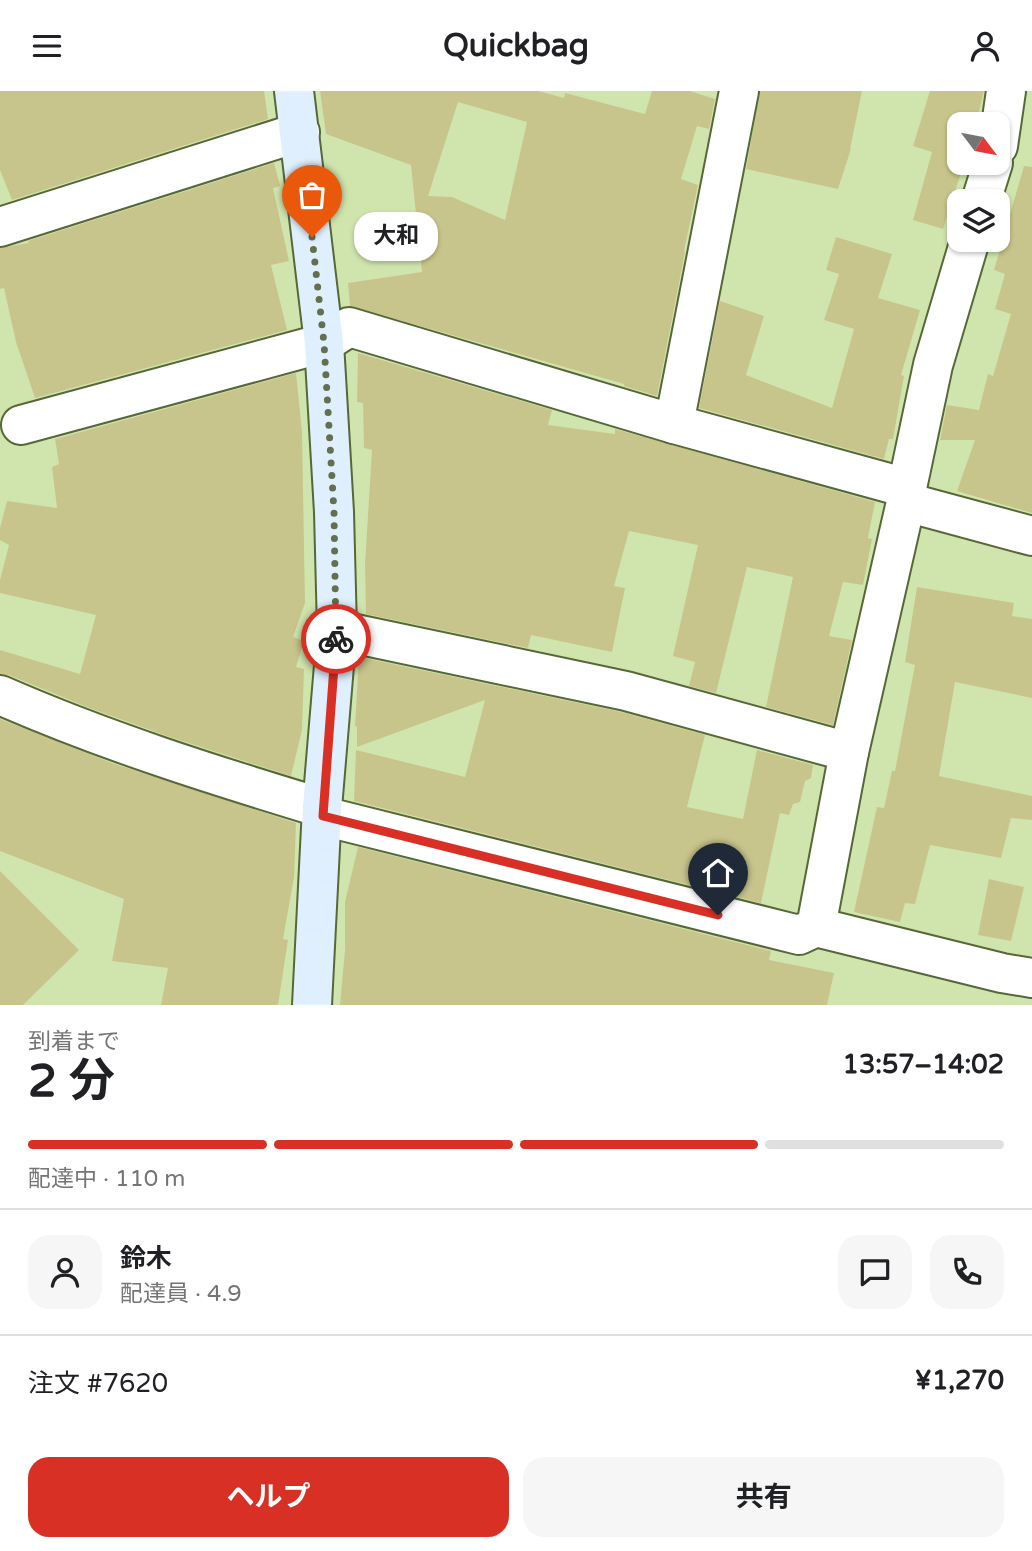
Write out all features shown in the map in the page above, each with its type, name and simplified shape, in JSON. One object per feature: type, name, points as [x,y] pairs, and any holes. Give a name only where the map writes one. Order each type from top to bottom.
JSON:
[{"type":"street","points":[[294,91],[324,343],[334,512],[337,630],[312,1005]]},
{"type":"street","points":[[674,423],[739,91]]},
{"type":"street","points":[[1003,112],[1006,91]]},
{"type":"street","points":[[0,225],[300,132]]},
{"type":"street","points":[[816,927],[849,752],[933,365],[966,252]]},
{"type":"street","points":[[21,425],[324,343],[349,327],[674,423],[1032,536]]},
{"type":"street","points":[[337,630],[626,691],[849,752]]},
{"type":"street","points":[[0,695],[76,728],[323,812],[799,935],[816,927],[1002,973],[1030,984]]},
{"type":"building","points":[[0,91],[264,91],[268,119],[12,200],[0,170]]},
{"type":"building","points":[[320,91],[538,91],[564,98],[565,93],[645,114],[652,91],[690,91],[715,99],[709,129],[697,126],[681,179],[698,185],[657,396],[624,384],[350,306],[348,283],[422,272],[411,165],[326,134]],"holes":[[[458,102],[527,122],[505,220],[452,197],[428,196]]]},
{"type":"building","points":[[760,91],[862,91],[851,149],[838,189],[746,169]]},
{"type":"building","points":[[930,91],[984,91],[979,112],[947,112],[947,175],[960,175],[956,189],[947,189],[947,216],[943,229],[913,220],[932,152],[913,146]]},
{"type":"building","points":[[274,163],[280,186],[273,188],[289,261],[271,265],[287,330],[35,398],[16,342],[4,288],[0,289],[0,248],[29,243],[28,241]]},
{"type":"building","points":[[1024,166],[1032,167],[1032,513],[957,491],[975,440],[940,440],[947,405],[979,410],[988,374],[993,376],[1011,314],[995,309],[1005,274],[994,270],[999,252],[1010,252],[1010,215]]},
{"type":"building","points":[[836,237],[892,254],[878,298],[920,310],[901,375],[904,376],[893,439],[889,439],[884,459],[699,408],[720,301],[764,316],[746,375],[832,408],[854,329],[824,320],[839,274],[826,270]]},
{"type":"building","points":[[358,353],[552,410],[548,425],[615,434],[615,429],[875,502],[868,538],[872,539],[863,585],[843,582],[829,636],[852,640],[833,725],[766,707],[793,577],[747,567],[716,693],[689,686],[695,662],[673,656],[698,545],[629,531],[614,586],[625,588],[612,652],[531,635],[528,648],[366,614],[365,564],[372,450],[364,448],[363,403],[357,402]]},
{"type":"building","points":[[296,373],[302,432],[305,603],[293,637],[304,641],[296,667],[304,669],[302,730],[291,776],[167,736],[9,675],[0,674],[0,650],[80,674],[96,615],[0,593],[0,580],[9,545],[0,540],[0,528],[7,501],[57,508],[52,467],[59,464],[55,439]]},
{"type":"building","points":[[917,587],[1014,603],[1012,616],[1032,619],[1032,698],[955,682],[939,776],[1032,796],[1032,820],[1011,818],[1001,858],[930,845],[915,904],[905,903],[900,922],[854,912],[877,807],[884,808],[892,771],[895,771],[915,665],[905,662]]},
{"type":"building","points":[[359,657],[621,712],[705,735],[687,807],[743,819],[757,750],[813,765],[811,778],[805,781],[800,802],[793,804],[789,815],[780,813],[761,903],[354,801],[356,750],[465,777],[485,700],[357,747],[355,726]]},
{"type":"building","points":[[0,719],[112,763],[296,823],[294,877],[283,939],[288,940],[278,1005],[161,1005],[168,968],[112,961],[124,899],[0,851]]},
{"type":"building","points":[[358,847],[771,951],[769,960],[834,973],[827,1005],[340,1005],[345,950],[345,902]]},
{"type":"building","points":[[0,871],[79,950],[23,1005],[0,1005]]},
{"type":"building","points":[[989,879],[1024,887],[1011,941],[978,935]]},
{"type":"way so far","points":[[312,237],[324,343],[334,512],[336,639]]},
{"type":"place","name":"大和","points":[[312,237]]},
{"type":"route","points":[[336,639],[323,816],[718,915]]}]
